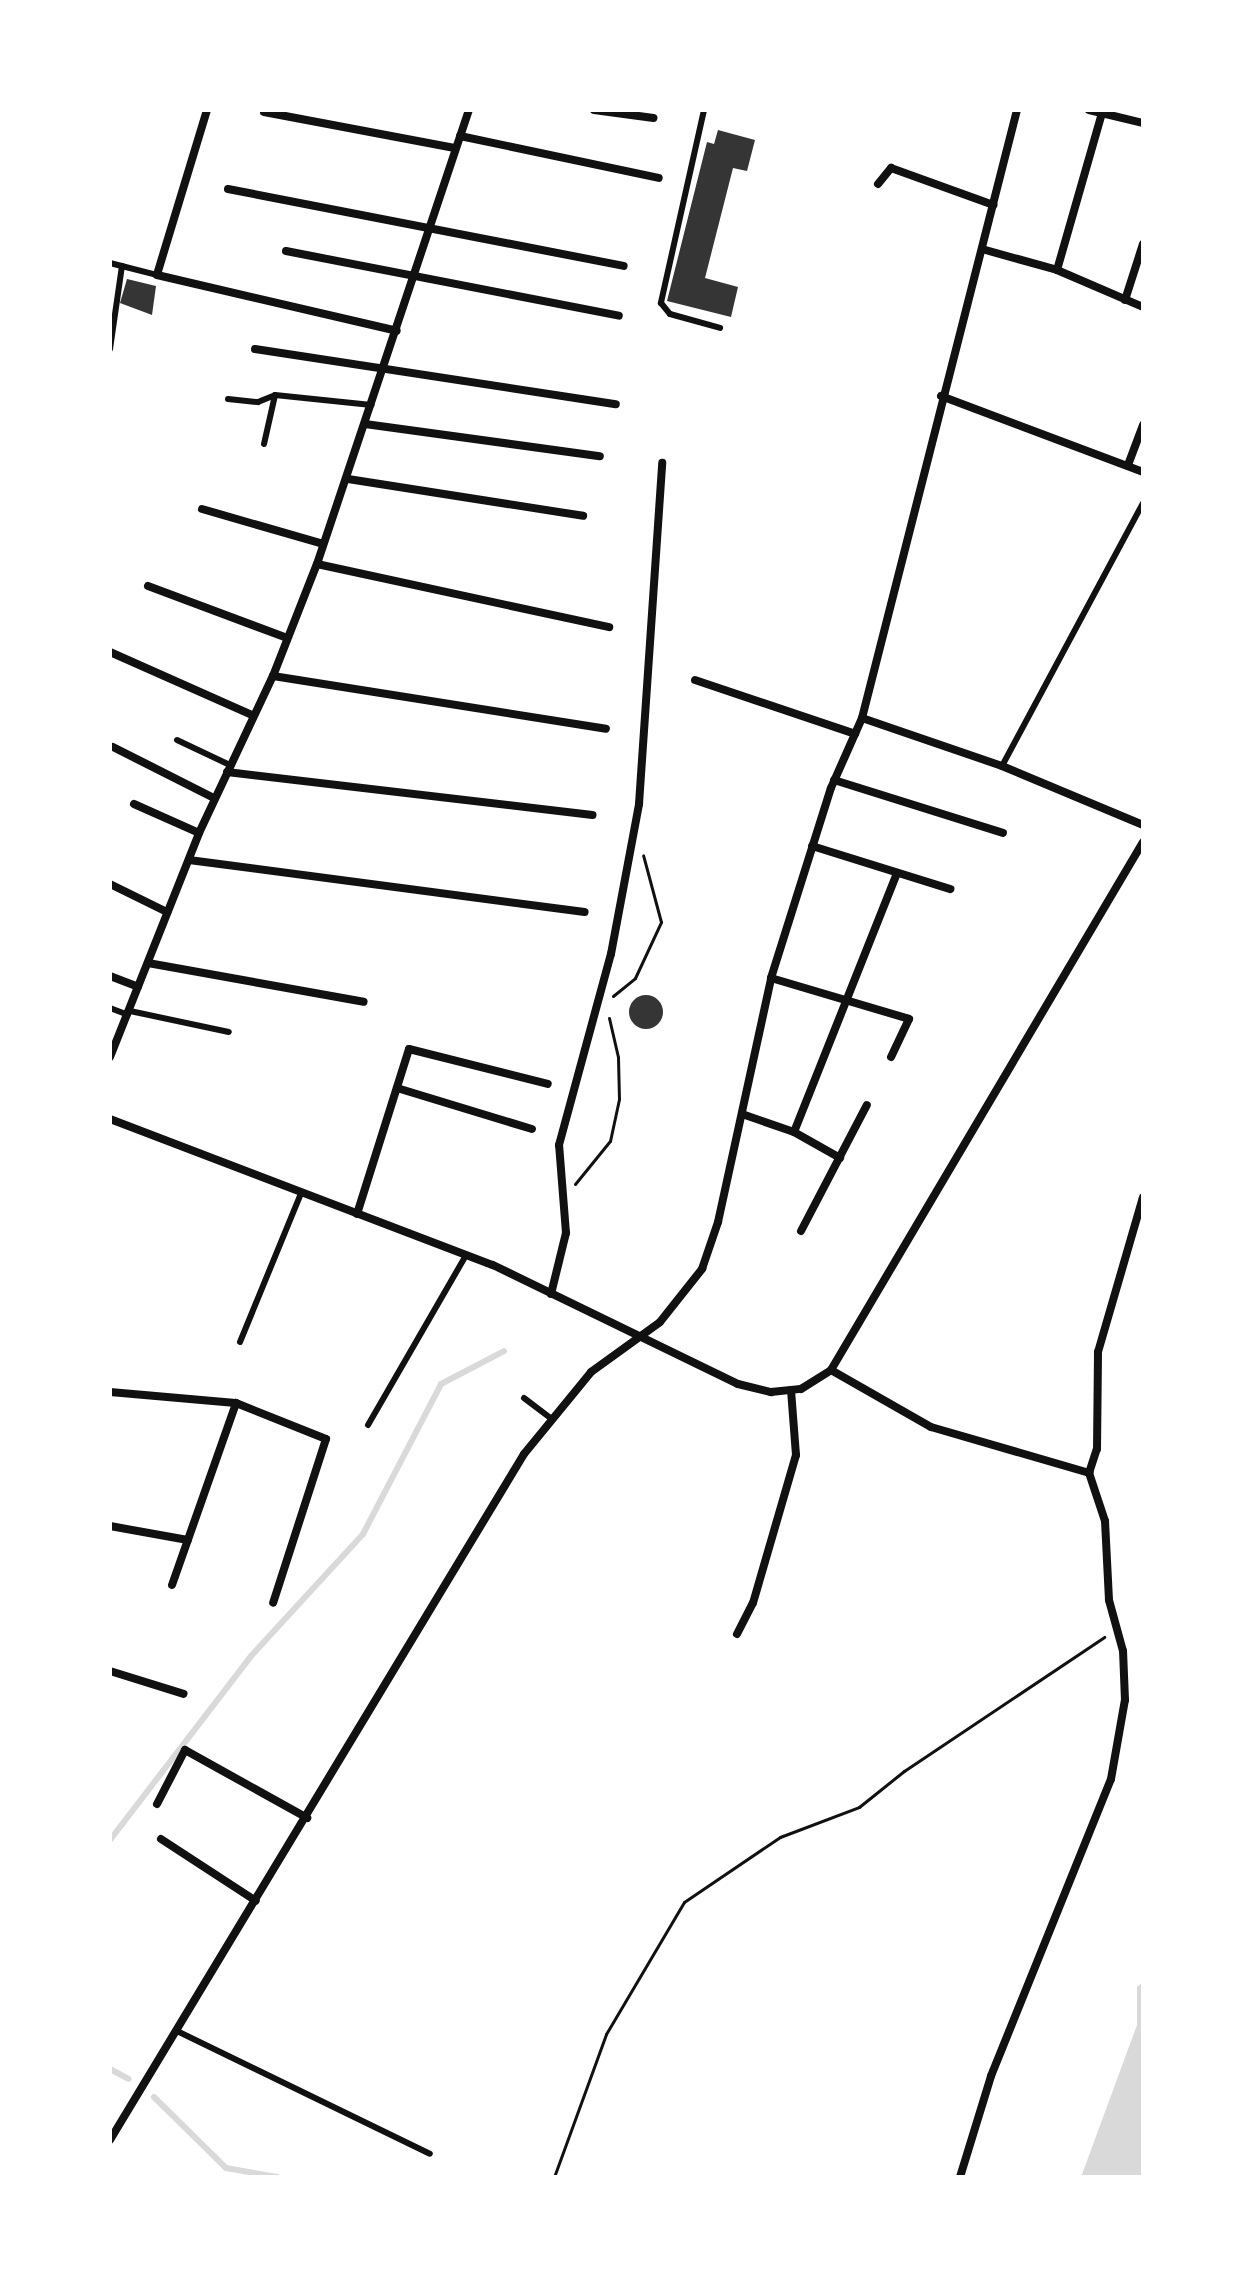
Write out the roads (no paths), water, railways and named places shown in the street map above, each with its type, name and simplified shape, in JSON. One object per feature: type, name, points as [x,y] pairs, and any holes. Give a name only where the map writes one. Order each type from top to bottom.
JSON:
[{"type":"street","points":[[207,110],[157,275],[397,331]]},
{"type":"street","points":[[110,1057],[199,833],[273,676],[317,564],[348,479],[469,110]]},
{"type":"street","points":[[594,110],[653,118]]},
{"type":"street","points":[[110,2140],[307,1818],[490,1508],[552,1419],[591,1372],[660,1322],[702,1269],[742,1114],[771,978],[834,780],[862,718],[941,396],[1017,110]]},
{"type":"street","points":[[1089,110],[1143,123]]},
{"type":"street","points":[[264,112],[455,148]]},
{"type":"street","points":[[1057,270],[1102,112]]},
{"type":"street","points":[[460,136],[659,178]]},
{"type":"street","points":[[878,184],[891,168],[993,205]]},
{"type":"street","points":[[228,189],[624,266]]},
{"type":"street","points":[[1125,300],[1143,244]]},
{"type":"street","points":[[982,249],[1057,270],[1143,307]]},
{"type":"street","points":[[286,251],[619,316]]},
{"type":"street","points":[[255,349],[382,371],[616,404]]},
{"type":"street","points":[[941,396],[1143,472]]},
{"type":"street","points":[[365,424],[600,456]]},
{"type":"street","points":[[1128,465],[1143,425]]},
{"type":"street","points":[[551,1294],[566,1233],[559,1145],[611,954],[633,838],[662,463]]},
{"type":"street","points":[[348,479],[583,516]]},
{"type":"street","points":[[202,509],[323,544]]},
{"type":"street","points":[[317,564],[609,627]]},
{"type":"street","points":[[148,586],[287,638]]},
{"type":"street","points":[[110,652],[252,715]]},
{"type":"street","points":[[273,676],[606,729]]},
{"type":"street","points":[[695,680],[855,734]]},
{"type":"street","points":[[862,718],[1002,766],[1143,825]]},
{"type":"street","points":[[113,747],[214,798]]},
{"type":"street","points":[[228,769],[592,815]]},
{"type":"street","points":[[834,780],[1003,833]]},
{"type":"street","points":[[134,804],[199,833]]},
{"type":"street","points":[[110,1119],[466,1255],[738,1384],[791,1390],[831,1370],[1143,842]]},
{"type":"street","points":[[812,846],[950,889]]},
{"type":"street","points":[[189,860],[585,912]]},
{"type":"street","points":[[794,1132],[897,873]]},
{"type":"street","points":[[110,884],[167,912]]},
{"type":"street","points":[[148,963],[364,1002]]},
{"type":"street","points":[[110,976],[138,987]]},
{"type":"street","points":[[771,978],[909,1019],[891,1057]]},
{"type":"street","points":[[357,1214],[409,1049],[548,1084]]},
{"type":"street","points":[[397,1088],[532,1129]]},
{"type":"street","points":[[801,1231],[867,1105]]},
{"type":"street","points":[[742,1114],[794,1132],[840,1158]]},
{"type":"street","points":[[960,2177],[991,2076],[1111,1779],[1125,1700],[1117,1628],[1109,1600],[1105,1521],[1089,1473],[1097,1449],[1098,1352],[1143,1197]]},
{"type":"street","points":[[831,1370],[931,1427],[1089,1473]]},
{"type":"street","points":[[737,1634],[753,1603],[796,1455],[791,1390]]},
{"type":"street","points":[[110,1392],[236,1403],[326,1439],[273,1603]]},
{"type":"street","points":[[172,1585],[236,1403]]},
{"type":"street","points":[[110,1526],[188,1540]]},
{"type":"street","points":[[110,1671],[184,1694]]},
{"type":"street","points":[[157,1804],[185,1750],[307,1818]]},
{"type":"street","points":[[161,1839],[256,1901]]},
{"type":"lane","points":[[704,110],[661,303],[670,314],[720,328]]},
{"type":"lane","points":[[110,263],[157,275]]},
{"type":"lane","points":[[110,349],[122,266]]},
{"type":"lane","points":[[228,399],[258,402],[275,395],[371,405]]},
{"type":"lane","points":[[264,444],[275,395]]},
{"type":"lane","points":[[1002,766],[1143,503]]},
{"type":"lane","points":[[177,740],[228,769]]},
{"type":"lane","points":[[110,1008],[229,1032]]},
{"type":"lane","points":[[240,1342],[301,1193]]},
{"type":"lane","points":[[368,1425],[466,1255]]},
{"type":"lane","points":[[524,1398],[552,1419]]},
{"type":"lane","points":[[177,2031],[430,2154]]},
{"type":"waterway","points":[[110,1840],[251,1656],[363,1534],[441,1384],[504,1351]]},
{"type":"waterway","points":[[110,2069],[129,2079]]},
{"type":"waterway","points":[[154,2097],[226,2168],[277,2177]]}]
